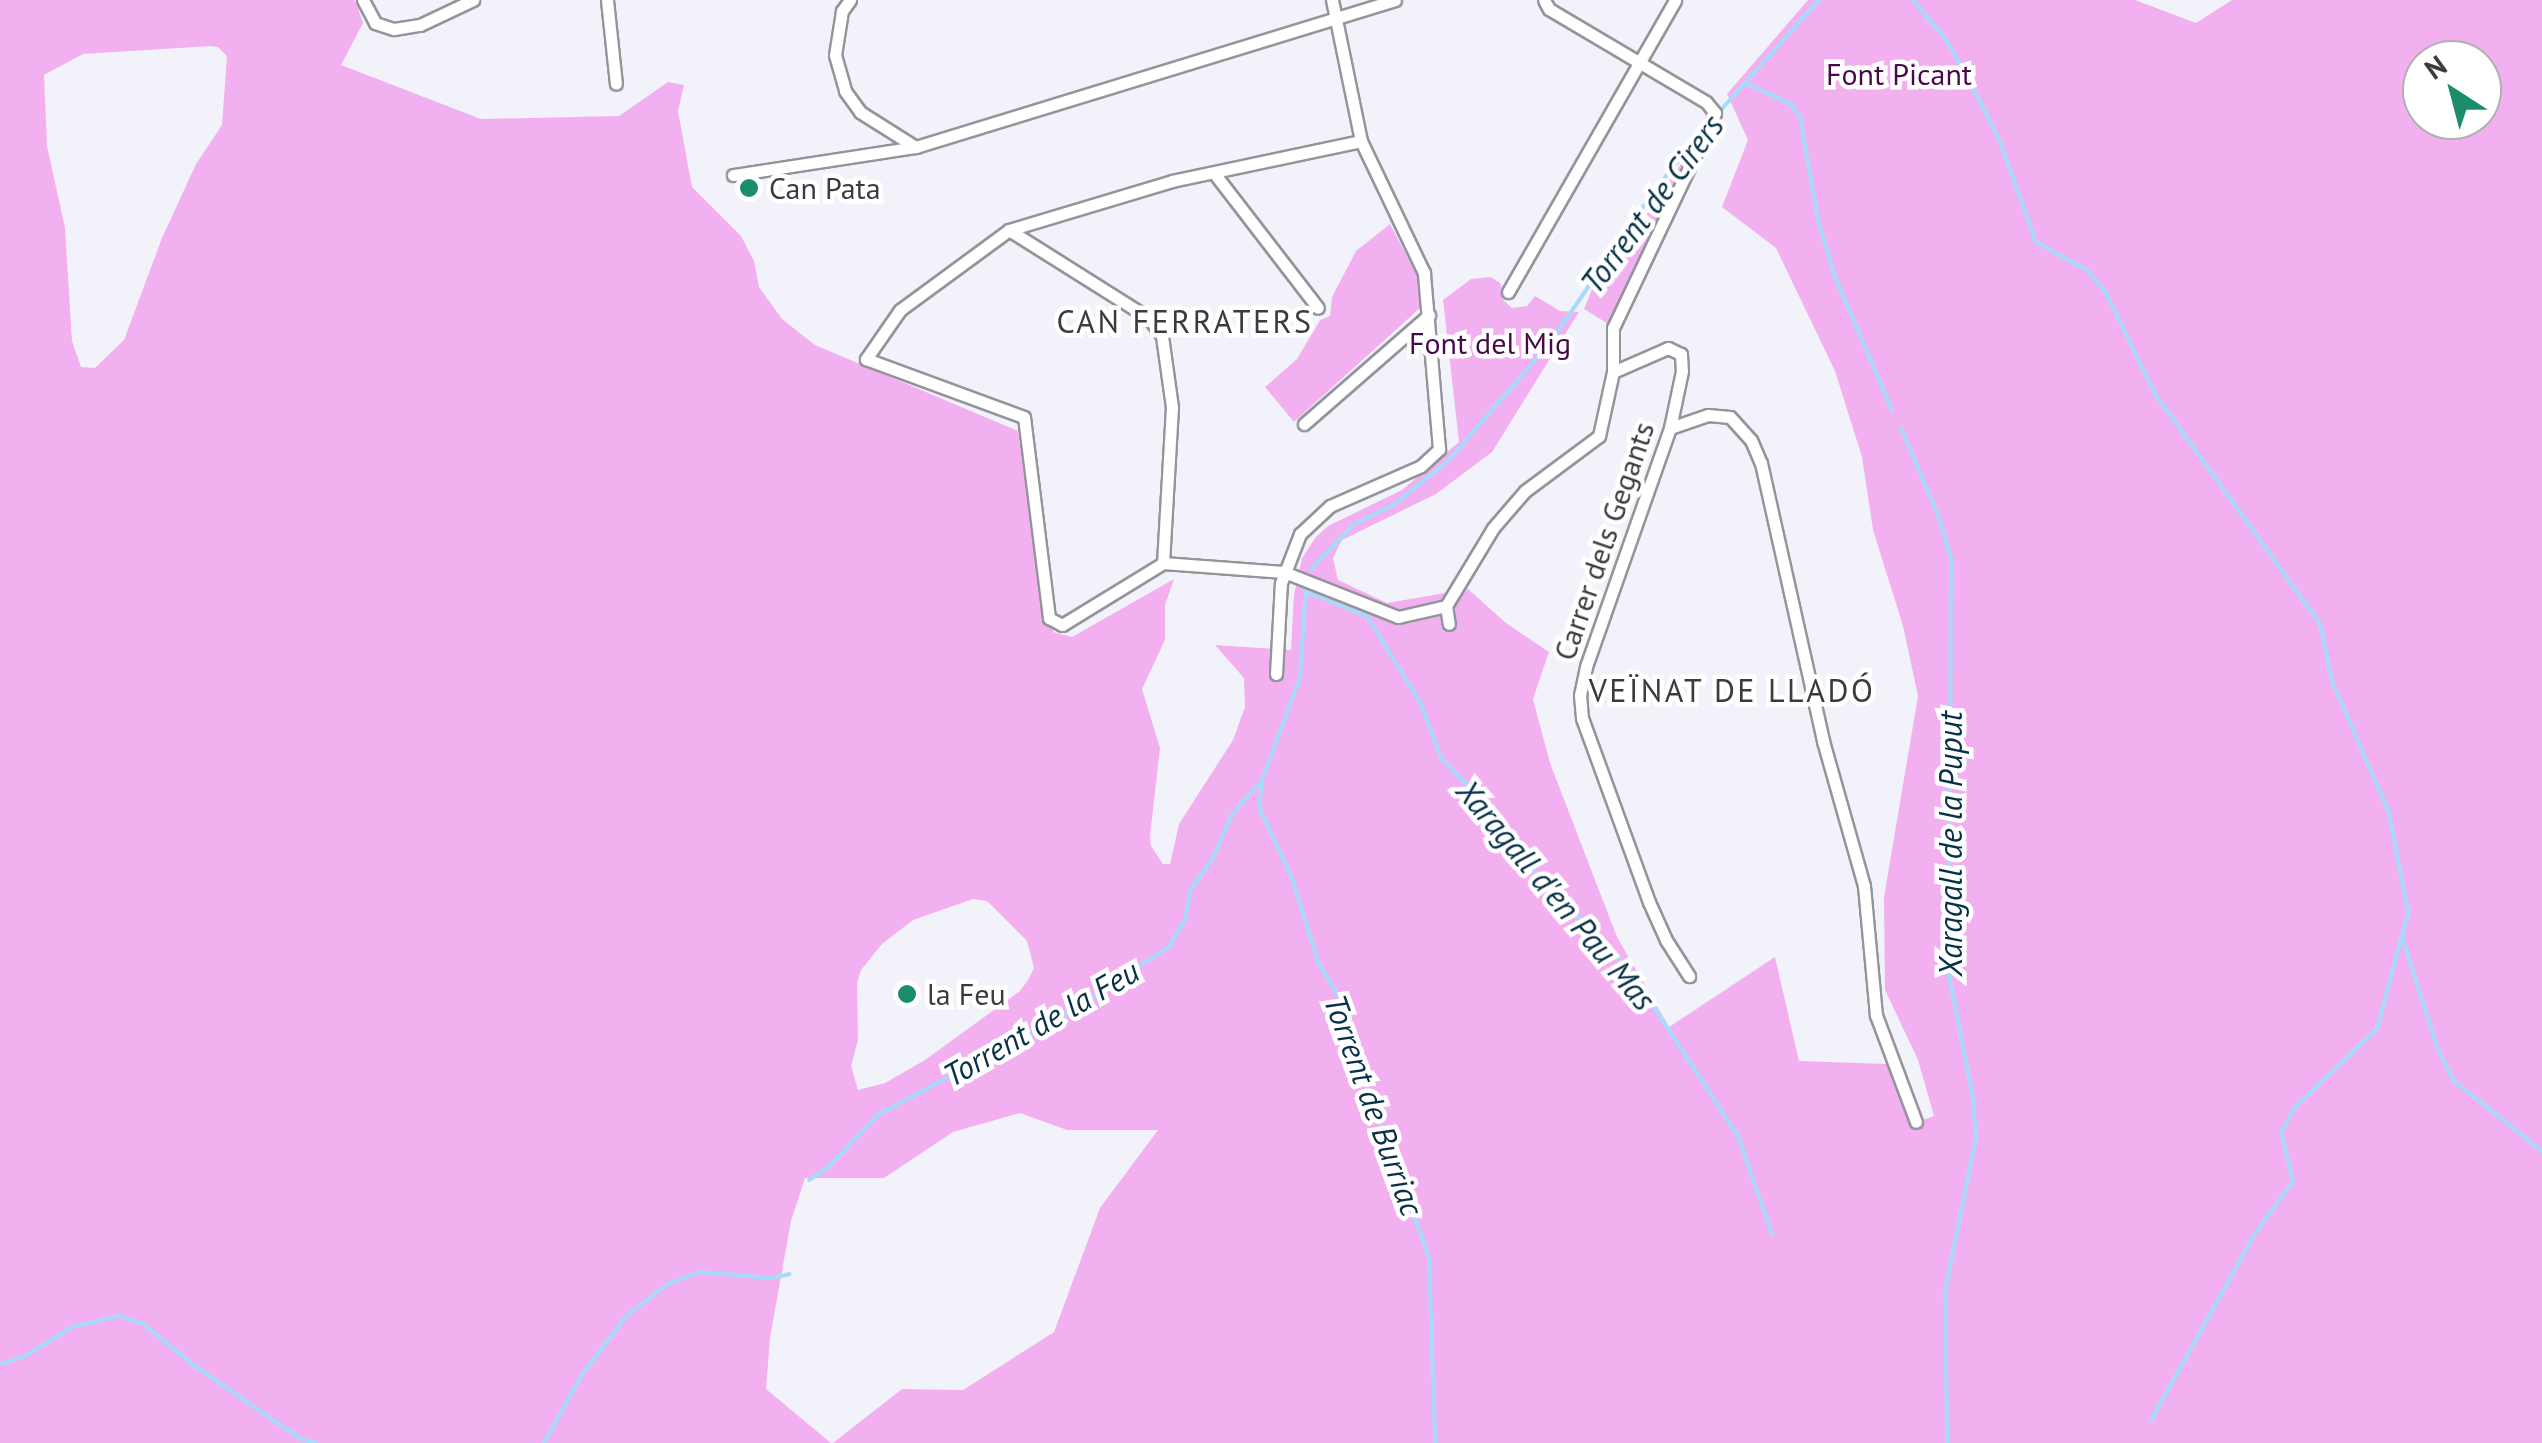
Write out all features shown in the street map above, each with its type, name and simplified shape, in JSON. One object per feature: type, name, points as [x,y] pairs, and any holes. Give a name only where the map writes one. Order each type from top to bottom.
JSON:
[{"type":"street","points":[[363,0],[375,23],[394,30],[420,25],[473,0]]},
{"type":"street","points":[[608,0],[616,84]]},
{"type":"street","points":[[850,0],[842,11],[835,55],[845,91],[860,112],[888,134],[916,147]]},
{"type":"street","points":[[1276,674],[1276,629],[1284,572],[1300,534],[1330,506],[1421,466],[1439,449],[1424,273],[1360,142],[1332,0]]},
{"type":"street","points":[[733,175],[916,147],[1395,0]]},
{"type":"street","points":[[1449,624],[1446,606],[1504,516],[1525,492],[1599,436],[1613,372],[1612,328],[1706,139],[1715,113],[1706,102],[1548,9],[1544,0]]},
{"type":"street","points":[[1508,292],[1675,0]]},
{"type":"street","points":[[1360,142],[1172,181],[1009,230],[900,310],[866,358],[1024,417],[1048,618],[1062,624],[1163,563],[1284,572],[1398,617],[1446,606]]},
{"type":"street","points":[[1214,173],[1318,308]]},
{"type":"street","points":[[1009,230],[1149,318],[1162,336],[1172,408],[1163,563]]},
{"type":"street","points":[[1304,424],[1428,314]]},
{"type":"street","name":"Carrer dels Gegants","points":[[1613,372],[1668,348],[1680,354],[1682,371],[1670,428],[1586,667],[1580,695],[1588,743],[1629,855],[1666,940],[1690,976]]},
{"type":"street","points":[[1670,428],[1708,415],[1730,417],[1752,440],[1761,462],[1823,741],[1864,886],[1876,1015],[1916,1122]]},
{"type":"green space","points":[[0,0],[355,0],[363,23],[341,65],[481,119],[619,116],[668,82],[684,85],[678,111],[692,187],[741,236],[754,261],[759,287],[782,319],[815,345],[1018,431],[1042,611],[1051,614],[1053,632],[1072,637],[1174,579],[1165,605],[1165,640],[1142,689],[1160,748],[1150,836],[1151,846],[1163,864],[1170,864],[1179,824],[1233,740],[1245,707],[1244,678],[1215,645],[1291,650],[1294,595],[1302,558],[1316,537],[1328,526],[1402,490],[1459,442],[1443,300],[1471,279],[1491,277],[1501,284],[1502,299],[1512,308],[1527,306],[1535,296],[1560,311],[1579,312],[1492,452],[1436,494],[1342,540],[1333,558],[1338,580],[1387,603],[1468,589],[1506,623],[1549,652],[1533,699],[1550,763],[1617,937],[1669,1027],[1775,957],[1799,1061],[1888,1064],[1917,1122],[1934,1116],[1918,1060],[1885,990],[1884,897],[1918,696],[1903,626],[1873,530],[1862,457],[1835,371],[1776,248],[1722,207],[1748,140],[1727,94],[1808,0],[2135,0],[2196,23],[2232,0],[2542,0],[2542,1443],[833,1443],[902,1389],[963,1390],[1054,1332],[1100,1208],[1158,1130],[1067,1130],[1020,1113],[953,1132],[884,1178],[805,1178],[791,1221],[770,1338],[766,1389],[831,1443],[0,1443]],"holes":[[[211,46],[227,56],[222,125],[196,164],[162,238],[124,340],[95,368],[81,367],[72,341],[65,228],[47,146],[44,75],[83,54]],[[973,899],[987,901],[1027,941],[1034,968],[1028,980],[1020,991],[925,1060],[885,1083],[858,1090],[851,1066],[858,1040],[857,983],[861,970],[882,944],[913,920]]]},
{"type":"green space","points":[[1707,125],[1610,325],[1584,309],[1597,277],[1633,235]]},
{"type":"green space","name":"CAN FERRATERS","points":[[1390,224],[1417,275],[1420,308],[1294,422],[1265,387],[1297,359],[1320,320],[1330,316],[1332,297],[1356,251]]},
{"type":"waterway","name":"Torrent de Cirers","points":[[1720,111],[1819,0]]},
{"type":"waterway","points":[[1913,0],[1947,41],[1976,94],[2000,142],[2036,242],[2087,270],[2106,293],[2155,394],[2320,624],[2332,681],[2389,813],[2408,913],[2377,1029],[2296,1106],[2281,1132],[2293,1181],[2254,1235],[2151,1420]]},
{"type":"waterway","name":"Xaragall de la Puput","points":[[1745,83],[1791,104],[1800,117],[1818,220],[1835,277],[1892,410]]},
{"type":"waterway","name":"Torrent de Cirers","points":[[1311,569],[1354,524],[1395,504],[1448,461],[1549,344],[1654,191],[1700,134]]},
{"type":"waterway","name":"Xaragall de la Puput","points":[[1901,428],[1938,515],[1951,559],[1950,888],[1945,956],[1973,1098],[1976,1137],[1945,1291],[1947,1443]]},
{"type":"waterway","name":"Torrent de Burriac","points":[[1306,587],[1300,677],[1262,780],[1259,807],[1293,881],[1318,962],[1342,1002],[1369,1092],[1429,1258],[1435,1443]]},
{"type":"waterway","name":"Xaragall d'en Pau Mas","points":[[1305,591],[1367,616],[1421,704],[1441,758],[1478,797],[1515,851],[1631,972],[1738,1136],[1772,1234]]},
{"type":"waterway","name":"Torrent de la Feu","points":[[809,1180],[827,1168],[879,1114],[1063,1016],[1169,947],[1185,919],[1191,889],[1213,858],[1231,816],[1258,784]]},
{"type":"waterway","points":[[2402,937],[2438,1050],[2453,1080],[2542,1151]]},
{"type":"waterway","points":[[544,1443],[581,1376],[627,1315],[668,1284],[700,1272],[772,1278],[790,1274]]},
{"type":"waterway","points":[[0,1364],[27,1355],[72,1327],[119,1316],[143,1324],[195,1366],[301,1439],[316,1443]]},
{"type":"place","name":"Can Pata","points":[[749,188]]},
{"type":"place","name":"la Feu","points":[[907,994]]},
{"type":"district","name":"CAN FERRATERS","points":[[1185,321]]},
{"type":"district","name":"VEÏNAT DE LLADÓ","points":[[1732,690]]},
{"type":"park label","name":"Font Picant","points":[[1899,74]]},
{"type":"park label","name":"Font del Mig","points":[[1490,343]]}]
